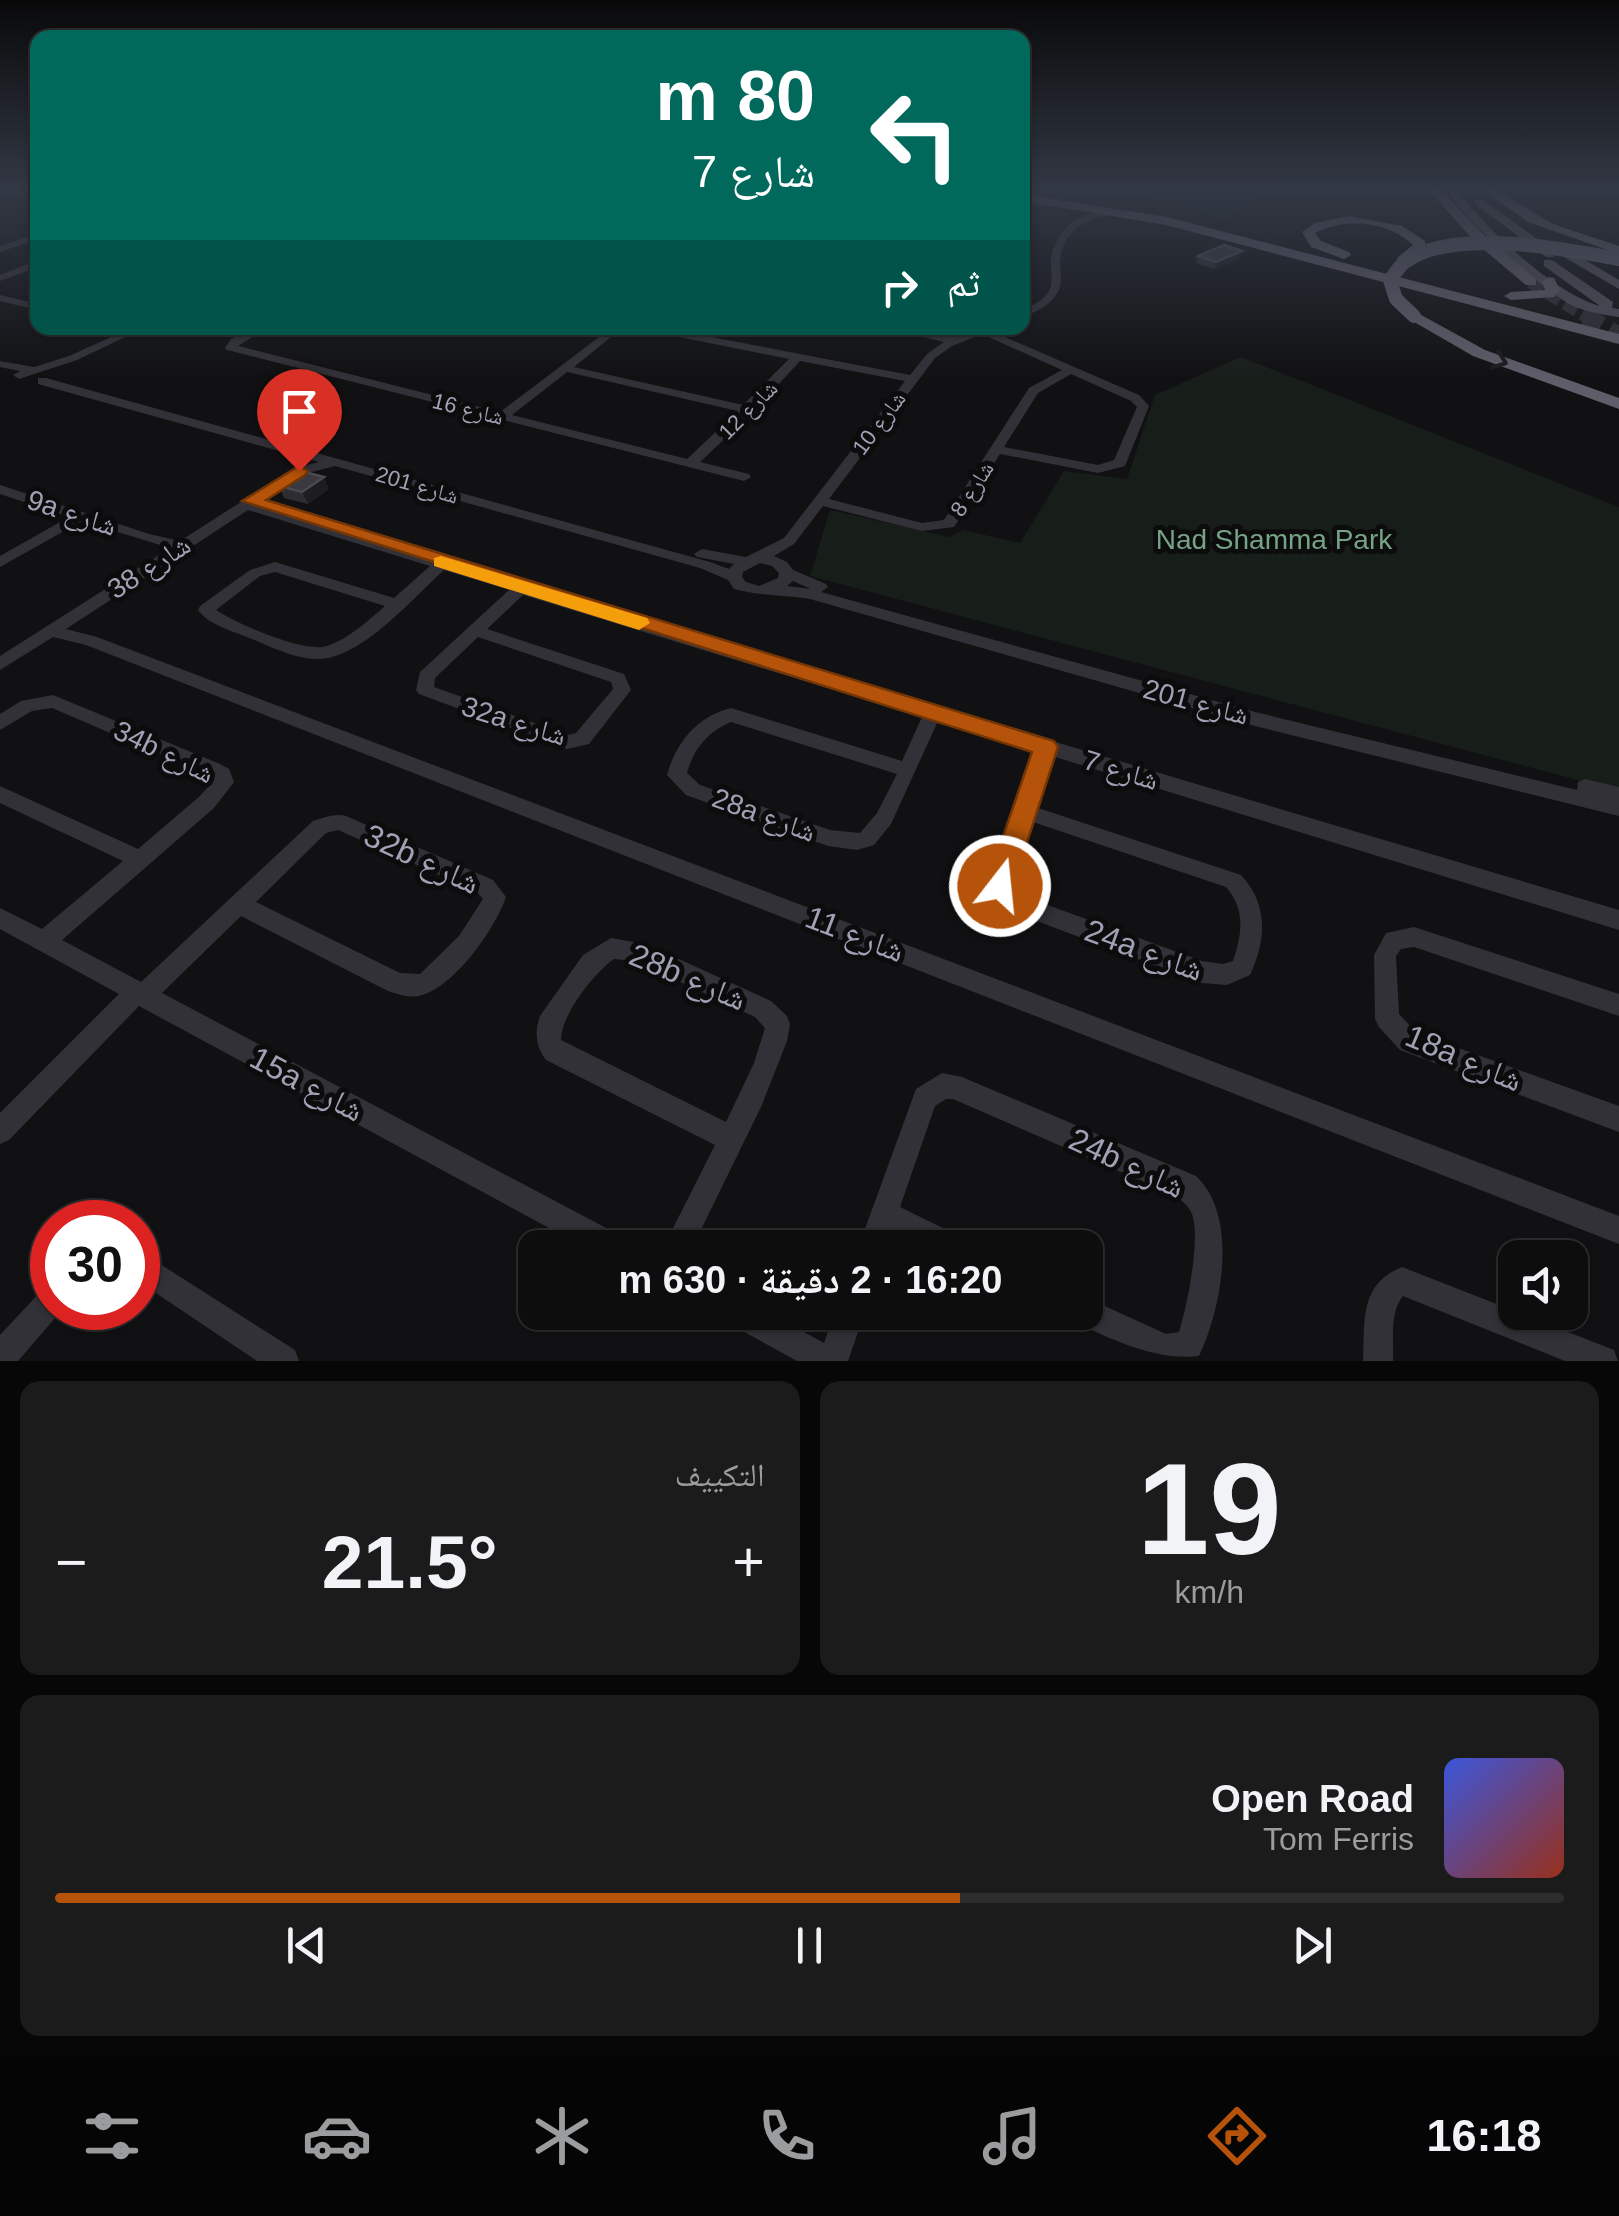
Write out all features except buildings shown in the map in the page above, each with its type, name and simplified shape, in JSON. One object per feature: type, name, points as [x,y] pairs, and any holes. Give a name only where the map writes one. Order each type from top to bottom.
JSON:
[{"type":"highway","points":[[1263,252],[1619,352]]},
{"type":"highway","points":[[1282,252],[1502,310]]},
{"type":"highway","points":[[1315,252],[1619,328]]},
{"type":"highway","points":[[1337,252],[1619,328]]},
{"type":"highway","points":[[1337,252],[1398,266],[1433,252]]},
{"type":"highway","points":[[1416,252],[1398,266],[1391,289],[1414,316],[1478,353],[1619,404]]},
{"type":"highway","points":[[1496,252],[1531,282]]},
{"type":"highway","points":[[1570,252],[1619,259]]},
{"type":"highway","points":[[1345,274],[1619,338]]},
{"type":"highway","points":[[1466,288],[1512,297],[1540,296],[1553,290],[1549,281]]},
{"type":"main road","points":[[1515,252],[1577,303],[1619,313]]},
{"type":"main road","points":[[1531,252],[1619,313]]},
{"type":"main road","points":[[1547,252],[1619,301]]},
{"type":"main road","points":[[1563,252],[1619,285]]},
{"type":"street","points":[[1030,309],[1054,290],[1057,252]]},
{"type":"street","points":[[2,276],[30,266]]},
{"type":"street","points":[[17,302],[30,297]]},
{"type":"street","points":[[0,298],[30,305]]},
{"type":"street","points":[[42,381],[72,358],[124,335]]},
{"type":"street","name":"شارع 16","points":[[247,335],[235,341],[231,348],[744,477]]},
{"type":"street","points":[[498,416],[610,335]]},
{"type":"street","points":[[685,335],[910,381]]},
{"type":"street","points":[[930,335],[951,342]]},
{"type":"street","name":"شارع 10","points":[[752,560],[789,541],[931,356],[968,335]]},
{"type":"street","points":[[998,448],[1098,469],[1120,463],[1142,404],[1000,335]]},
{"type":"street","name":"شارع 12","points":[[693,464],[801,358]]},
{"type":"street","points":[[566,366],[751,408]]},
{"type":"street","points":[[0,367],[25,372],[56,369]]},
{"type":"street","name":"شارع 201","points":[[56,369],[713,557],[752,560]]},
{"type":"street","name":"شارع 8","points":[[818,503],[922,527],[949,524],[1032,391],[1055,376],[1074,370]]},
{"type":"street","name":"شارع 201","points":[[25,372],[20,382],[42,381],[705,565],[734,577]]},
{"type":"street","points":[[299,471],[306,454]]},
{"type":"street","name":"شارع 38","points":[[0,664],[299,471],[336,462]]},
{"type":"street","name":"9a شارع","points":[[0,490],[178,548]]},
{"type":"street","name":"شارع 7","points":[[248,503],[1619,920]]},
{"type":"street","points":[[0,562],[81,516]]},
{"type":"street","points":[[786,571],[775,561],[752,560],[738,567],[734,577],[740,586],[752,591],[775,588],[785,582],[789,541]]},
{"type":"street","points":[[395,604],[268,567],[206,610],[213,617],[321,654],[346,644],[395,604],[443,562]]},
{"type":"street","name":"شارع 201","points":[[786,571],[817,586],[1171,686],[1619,795]]},
{"type":"street","name":"32a شارع","points":[[477,631],[618,678],[622,690],[582,739],[567,742],[429,694],[423,683],[522,587]]},
{"type":"street","name":"شارع 201","points":[[775,588],[810,594],[1254,718],[1619,808]]},
{"type":"street","name":"شارع 11","points":[[56,627],[1619,1230]]},
{"type":"street","name":"34b شارع","points":[[0,723],[26,706],[53,701],[222,774],[224,782],[44,941]]},
{"type":"street","name":"28a شارع","points":[[906,770],[730,715],[713,719],[681,761],[677,774],[693,790],[846,843],[865,840],[877,832],[906,770],[932,712]]},
{"type":"street","name":"24a شارع","points":[[1024,811],[1233,880],[1246,892],[1253,907],[1242,968],[1232,975],[1218,976],[1012,902],[1004,894],[999,878],[1046,747]]},
{"type":"street","points":[[0,794],[140,859]]},
{"type":"street","name":"32b شارع","points":[[0,1132],[70,1062],[142,995],[238,904],[320,827],[339,822],[485,886],[495,897],[489,914],[438,975],[417,986],[406,986],[238,904]]},
{"type":"street","name":"15a شارع","points":[[0,918],[581,1230]]},
{"type":"street","name":"18a شارع","points":[[1619,1005],[1414,937],[1394,940],[1385,955],[1387,1019],[1409,1042],[1619,1119]]},
{"type":"street","name":"28b شارع","points":[[686,1230],[730,1138],[779,1034],[772,1014],[638,952],[625,947],[600,954],[550,1024],[548,1034],[554,1052],[730,1138]]},
{"type":"street","name":"24b شارع","points":[[878,1230],[925,1098],[942,1086],[964,1090],[1186,1186],[1204,1208],[1208,1222],[1199,1319],[1196,1334],[1188,1345],[1166,1349],[1103,1320]]},
{"type":"street","points":[[884,1214],[916,1230]]},
{"type":"street","points":[[160,1279],[284,1361]]},
{"type":"street","points":[[1378,1361],[1382,1295],[1389,1286],[1402,1281],[1603,1361]]},
{"type":"street","points":[[0,1358],[30,1325]]},
{"type":"street","points":[[771,1330],[831,1361],[843,1330]]},
{"type":"green space","name":"Nad Shamma Park","points":[[1241,357],[1619,507],[1619,791],[810,576],[830,510],[950,537],[963,530],[1020,543],[1064,471],[1127,479],[1155,395]]},
{"type":"tunnel","points":[[1531,282],[1590,318]]},
{"type":"tunnel","points":[[1586,316],[1619,336]]},
{"type":"slow traffic","points":[[441,562],[639,623]]},
{"type":"route","points":[[299,471],[251,501],[1046,747],[999,878],[1000,886]]}]
